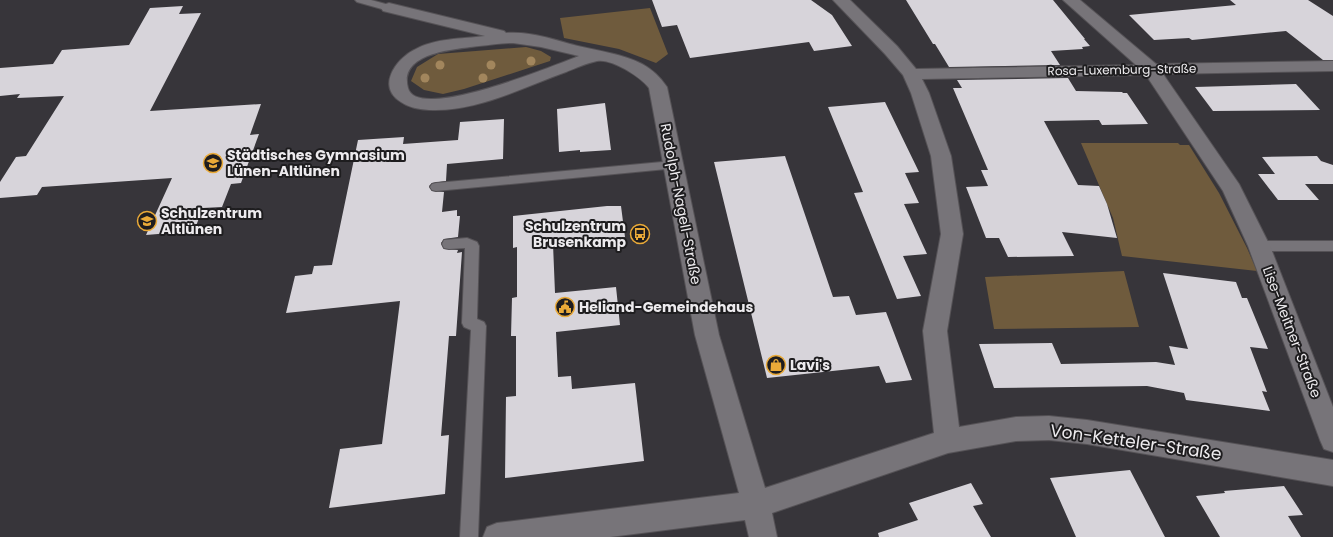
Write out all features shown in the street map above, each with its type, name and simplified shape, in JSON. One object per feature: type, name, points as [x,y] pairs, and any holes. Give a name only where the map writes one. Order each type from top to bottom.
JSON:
[{"type":"street","points":[[841,0],[891,50],[911,74],[920,93],[941,156],[952,234],[935,331],[948,441]]},
{"type":"street","name":"Lise-Meitner-Straße","points":[[1071,0],[1151,69],[1232,189],[1259,246],[1333,440]]},
{"type":"street","name":"Rudolph-Nagell-Straße","points":[[389,8],[515,38],[597,55],[628,64],[653,78],[658,87],[706,335],[756,505],[763,537]]},
{"type":"street","name":"Rudolph-Nagell-Straße","points":[[515,38],[444,45],[425,51],[410,59],[400,71],[397,80],[400,91],[407,99],[425,104],[462,102],[484,96],[597,55]]},
{"type":"street","name":"Rosa-Luxemburg-Straße","points":[[911,74],[1333,66]]},
{"type":"street","name":"Von-Ketteler-Straße","points":[[756,505],[948,441],[1016,430],[1049,428],[1087,432],[1333,473]]},
{"type":"street","points":[[498,537],[756,505]]},
{"type":"lane","points":[[360,0],[389,8]]},
{"type":"lane","points":[[436,187],[673,165]]},
{"type":"lane","points":[[449,244],[467,243],[472,246],[469,323],[479,326],[469,537]]},
{"type":"lane","name":"Lise-Meitner-Straße","points":[[1259,246],[1333,246]]},
{"type":"shaded area","points":[[650,8],[668,54],[656,63],[619,49],[564,38],[560,18]]},
{"type":"shaded area","points":[[526,47],[541,51],[551,57],[550,61],[464,89],[443,94],[424,90],[411,81],[417,67],[438,54]]},
{"type":"shaded area","points":[[1081,143],[1178,143],[1180,145],[1189,145],[1219,193],[1257,271],[1122,256],[1113,218]]},
{"type":"shaded area","points":[[1124,271],[1139,327],[994,329],[985,277]]},
{"type":"building","points":[[652,0],[811,0],[832,15],[852,46],[814,51],[809,42],[690,58],[677,25],[662,27]]},
{"type":"building","points":[[906,0],[1053,0],[1090,46],[1082,47],[1083,49],[1051,51],[1060,65],[949,67]]},
{"type":"building","points":[[1230,0],[1308,0],[1333,16],[1333,60],[1323,60],[1286,31],[1192,40],[1189,38],[1154,40],[1129,15],[1236,5]]},
{"type":"building","points":[[183,6],[179,14],[201,13],[150,111],[261,104],[250,135],[259,134],[241,183],[231,184],[222,207],[203,208],[194,231],[146,235],[172,178],[42,187],[37,195],[0,198],[0,182],[16,157],[26,156],[64,96],[17,98],[20,94],[0,96],[0,68],[53,64],[62,50],[129,45],[150,8]]},
{"type":"building","points":[[1068,78],[1076,91],[1127,93],[1148,124],[1102,125],[1099,120],[1044,121],[1078,185],[1099,186],[1107,204],[1117,238],[1062,232],[1074,256],[1008,257],[999,238],[986,238],[966,187],[988,186],[981,170],[988,170],[953,88],[962,88],[957,80]]},
{"type":"building","points":[[1296,84],[1320,110],[1213,111],[1195,87]]},
{"type":"building","points":[[885,102],[919,172],[905,173],[919,203],[904,204],[927,254],[903,256],[921,296],[897,299],[854,193],[863,192],[828,107]]},
{"type":"building","points":[[605,103],[611,150],[559,152],[557,109]]},
{"type":"building","points":[[504,119],[503,159],[447,164],[446,181],[432,183],[429,186],[432,191],[444,192],[442,212],[457,210],[457,216],[460,216],[458,237],[444,239],[441,243],[444,249],[458,250],[457,253],[462,252],[456,336],[449,336],[441,436],[449,435],[445,494],[329,508],[340,449],[382,444],[400,301],[286,313],[295,276],[312,274],[314,266],[332,265],[358,140],[404,137],[403,144],[458,140],[460,122]]},
{"type":"building","points":[[785,156],[833,297],[849,296],[856,315],[886,312],[912,380],[886,383],[879,366],[767,378],[714,162]]},
{"type":"building","points":[[1317,156],[1321,161],[1333,165],[1333,184],[1305,184],[1319,200],[1278,200],[1258,174],[1275,174],[1262,157]]},
{"type":"building","points":[[607,206],[621,206],[625,237],[553,244],[555,293],[616,287],[620,325],[556,332],[558,377],[571,376],[572,389],[635,383],[644,461],[505,478],[506,397],[516,396],[516,336],[511,336],[512,298],[517,297],[517,247],[513,248],[513,216]]},
{"type":"building","points":[[1163,273],[1236,282],[1242,298],[1247,298],[1268,349],[1250,347],[1267,392],[1262,391],[1270,411],[1186,400],[1184,393],[1147,386],[994,388],[979,344],[1052,343],[1061,364],[1156,362],[1175,365],[1169,346],[1188,349]]},
{"type":"building","points":[[1130,470],[1165,537],[1076,537],[1050,478]]},
{"type":"building","points":[[971,483],[983,504],[973,506],[991,537],[879,537],[878,533],[918,520],[909,503]]},
{"type":"building","points":[[1284,486],[1303,515],[1288,516],[1301,537],[1220,537],[1196,496],[1225,493],[1224,491]]},
{"type":"place","name":"Städtisches Gymnasium Lünen-Altlünen","points":[[213,163]]},
{"type":"place","name":"Schulzentrum Altlünen","points":[[147,221]]},
{"type":"place","name":"Schulzentrum Brusenkamp","points":[[640,234]]},
{"type":"place","name":"Heliand-Gemeindehaus","points":[[565,307]]},
{"type":"place","name":"Lavi's","points":[[776,365]]}]
